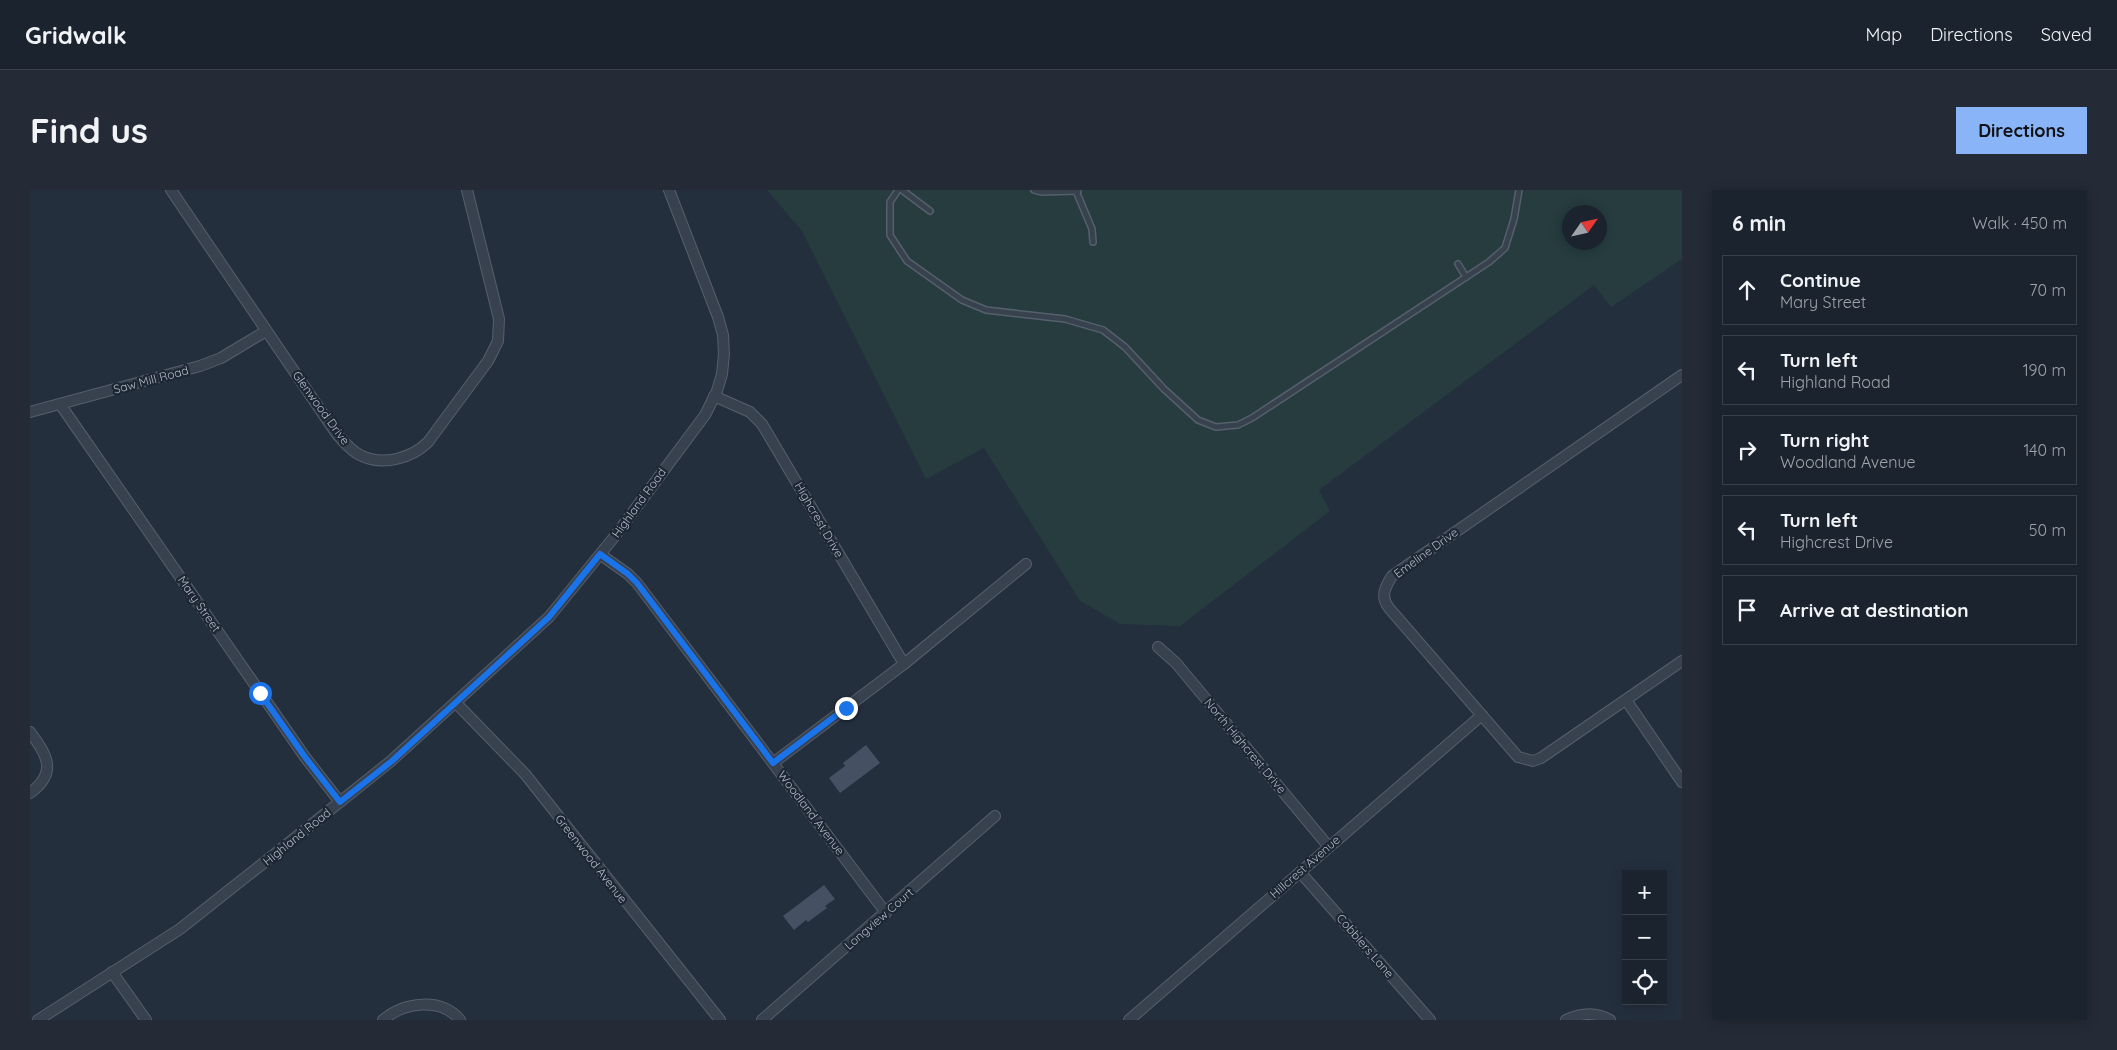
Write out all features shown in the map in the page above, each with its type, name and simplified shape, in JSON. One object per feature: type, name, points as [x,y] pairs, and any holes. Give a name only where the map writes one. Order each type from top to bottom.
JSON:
[{"type":"street","name":"Glenwood Drive","points":[[171,190],[336,433],[353,451],[372,460],[398,460],[419,451],[438,430],[488,361],[498,341],[499,319],[467,190]]},
{"type":"street","name":"Highland Road","points":[[38,1020],[180,929],[392,761],[549,617],[600,554],[705,415],[722,374],[723,335],[718,317],[669,190]]},
{"type":"street","name":"Saw Mill Road","points":[[30,412],[200,366],[221,358],[266,331]]},
{"type":"street","name":"Emeline Drive","points":[[1682,375],[1392,576],[1384,592],[1386,604],[1518,757],[1533,761],[1541,758],[1682,661]]},
{"type":"street","name":"Highcrest Drive","points":[[714,396],[750,412],[762,424],[904,664]]},
{"type":"street","name":"Mary Street","points":[[60,404],[305,757],[340,802]]},
{"type":"street","name":"Woodland Avenue","points":[[600,554],[628,574],[637,583],[886,913]]},
{"type":"street","points":[[773,763],[904,664],[1026,564]]},
{"type":"street","name":"North Highcrest Drive","points":[[1158,647],[1176,663],[1329,847]]},
{"type":"street","points":[[1626,700],[1682,782]]},
{"type":"street","name":"Greenwood Avenue","points":[[456,703],[525,774],[720,1020]]},
{"type":"street","name":"Hillcrest Avenue","points":[[1129,1020],[1482,715]]},
{"type":"street","points":[[30,732],[48,758],[46,775],[30,793]]},
{"type":"street","name":"Longview Court","points":[[762,1020],[995,816]]},
{"type":"street","name":"Cobblers Lane","points":[[1300,872],[1430,1020]]},
{"type":"street","points":[[112,972],[146,1020]]},
{"type":"street","points":[[383,1020],[400,1009],[427,1004],[439,1006],[450,1011],[460,1020]]},
{"type":"street","points":[[1566,1020],[1587,1014],[1598,1015],[1610,1020]]},
{"type":"lane","points":[[898,190],[890,202],[890,234],[907,261],[962,300],[986,310],[1065,319],[1103,330],[1126,347],[1164,390],[1198,420],[1216,427],[1238,426],[1252,418],[1489,262],[1505,248],[1514,219],[1519,190]]},
{"type":"lane","points":[[902,190],[930,211]]},
{"type":"lane","points":[[1034,190],[1041,192],[1078,191],[1092,230],[1093,242]]},
{"type":"lane","points":[[1458,264],[1466,277]]},
{"type":"green space","points":[[767,190],[1682,190],[1682,259],[1611,307],[1594,285],[1319,490],[1330,511],[1180,626],[1120,624],[1080,601],[984,448],[926,479],[802,231]]},
{"type":"building","points":[[866,745],[880,763],[840,793],[829,778],[845,766],[843,763]]},
{"type":"building","points":[[824,885],[835,899],[825,906],[827,908],[808,922],[806,920],[794,930],[783,916]]},
{"type":"route","points":[[260,693],[305,757],[340,802],[392,761],[549,617],[586,574],[600,554],[628,574],[637,583],[680,637],[773,763],[846,708]]}]
